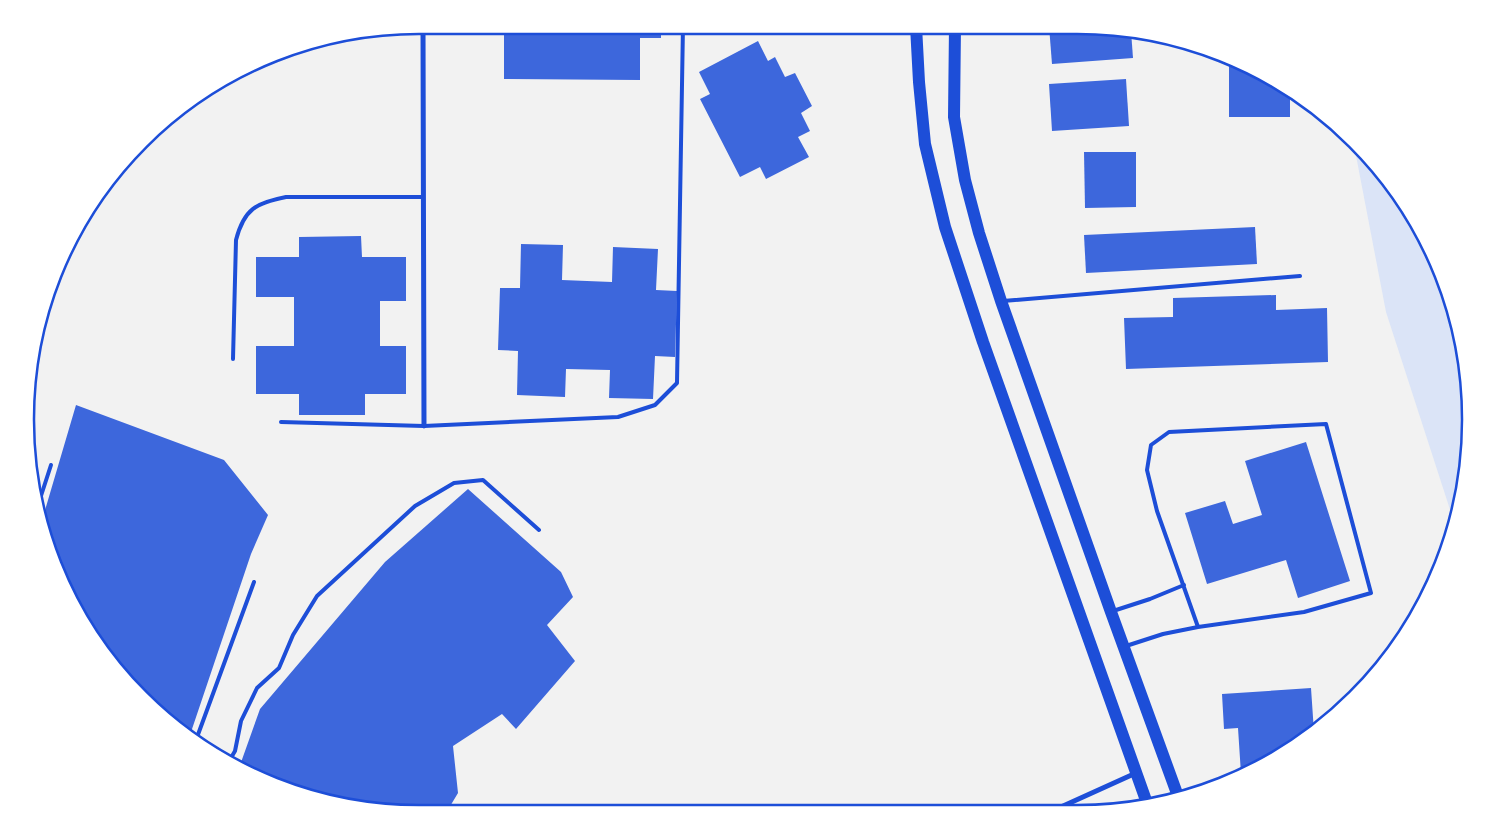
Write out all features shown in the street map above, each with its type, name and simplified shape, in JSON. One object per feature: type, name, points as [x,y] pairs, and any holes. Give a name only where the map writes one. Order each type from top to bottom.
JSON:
[{"type":"main road","points":[[916,34],[925,144],[946,227],[983,342],[1145,799]]},
{"type":"main road","points":[[955,34],[954,117],[978,233],[1123,646],[1176,792]]},
{"type":"street","points":[[423,34],[424,426]]},
{"type":"street","points":[[1065,805],[1136,773]]},
{"type":"lane","points":[[281,422],[424,426],[618,417],[655,405],[677,383],[683,34]]},
{"type":"lane","points":[[233,360],[236,240],[240,224],[251,210],[267,201],[286,197],[423,197]]},
{"type":"lane","points":[[1001,301],[1300,276]]},
{"type":"lane","points":[[1123,646],[1163,634],[1198,627],[1304,612],[1371,593],[1326,424],[1169,432],[1151,445],[1147,470],[1157,510],[1198,627]]},
{"type":"lane","points":[[41,495],[51,464]]},
{"type":"lane","points":[[232,756],[235,751],[241,721],[257,688],[279,668],[293,635],[317,596],[416,506],[454,483],[483,480],[539,530]]},
{"type":"lane","points":[[198,735],[254,582]]},
{"type":"lane","points":[[1111,612],[1184,585]]},
{"type":"shaded area","points":[[1356,154],[1383,185],[1411,227],[1433,272],[1449,320],[1459,369],[1462,420],[1459,470],[1451,512],[1386,312]]},
{"type":"building","points":[[504,34],[661,34],[661,38],[640,38],[640,80],[504,79]]},
{"type":"building","points":[[1050,34],[1131,38],[1133,58],[1052,64]]},
{"type":"building","points":[[758,41],[768,61],[775,57],[785,77],[795,73],[812,106],[801,113],[810,131],[798,137],[809,157],[766,179],[760,167],[740,177],[700,99],[710,94],[699,72]]},
{"type":"building","points":[[1229,65],[1269,85],[1290,98],[1290,117],[1229,117]]},
{"type":"building","points":[[1126,79],[1129,126],[1052,131],[1049,84]]},
{"type":"building","points":[[1084,152],[1136,152],[1136,207],[1085,208]]},
{"type":"building","points":[[1255,227],[1257,264],[1086,273],[1084,235]]},
{"type":"building","points":[[361,236],[362,257],[406,257],[406,301],[380,301],[380,346],[406,346],[406,394],[365,394],[365,415],[299,415],[299,394],[256,394],[256,346],[294,346],[294,297],[256,297],[256,257],[299,257],[299,237]]},
{"type":"building","points":[[521,244],[563,245],[562,280],[612,282],[613,247],[658,249],[656,290],[677,291],[675,357],[655,356],[653,399],[609,398],[610,370],[566,369],[565,397],[517,395],[518,351],[498,350],[500,288],[520,288]]},
{"type":"building","points":[[1276,295],[1276,310],[1327,308],[1328,362],[1126,369],[1124,318],[1173,317],[1173,298]]},
{"type":"building","points":[[76,405],[224,460],[268,515],[251,554],[191,731],[165,710],[129,674],[99,634],[85,612],[63,567],[45,511]]},
{"type":"building","points":[[1306,442],[1350,581],[1298,598],[1286,560],[1207,584],[1185,513],[1225,501],[1233,524],[1262,515],[1245,461]]},
{"type":"building","points":[[468,489],[561,572],[573,597],[547,625],[575,661],[516,729],[502,714],[453,746],[458,793],[451,805],[394,804],[344,798],[296,785],[241,761],[260,709],[385,562]]},
{"type":"building","points":[[1311,688],[1313,724],[1269,754],[1241,768],[1238,728],[1224,729],[1222,694]]}]
